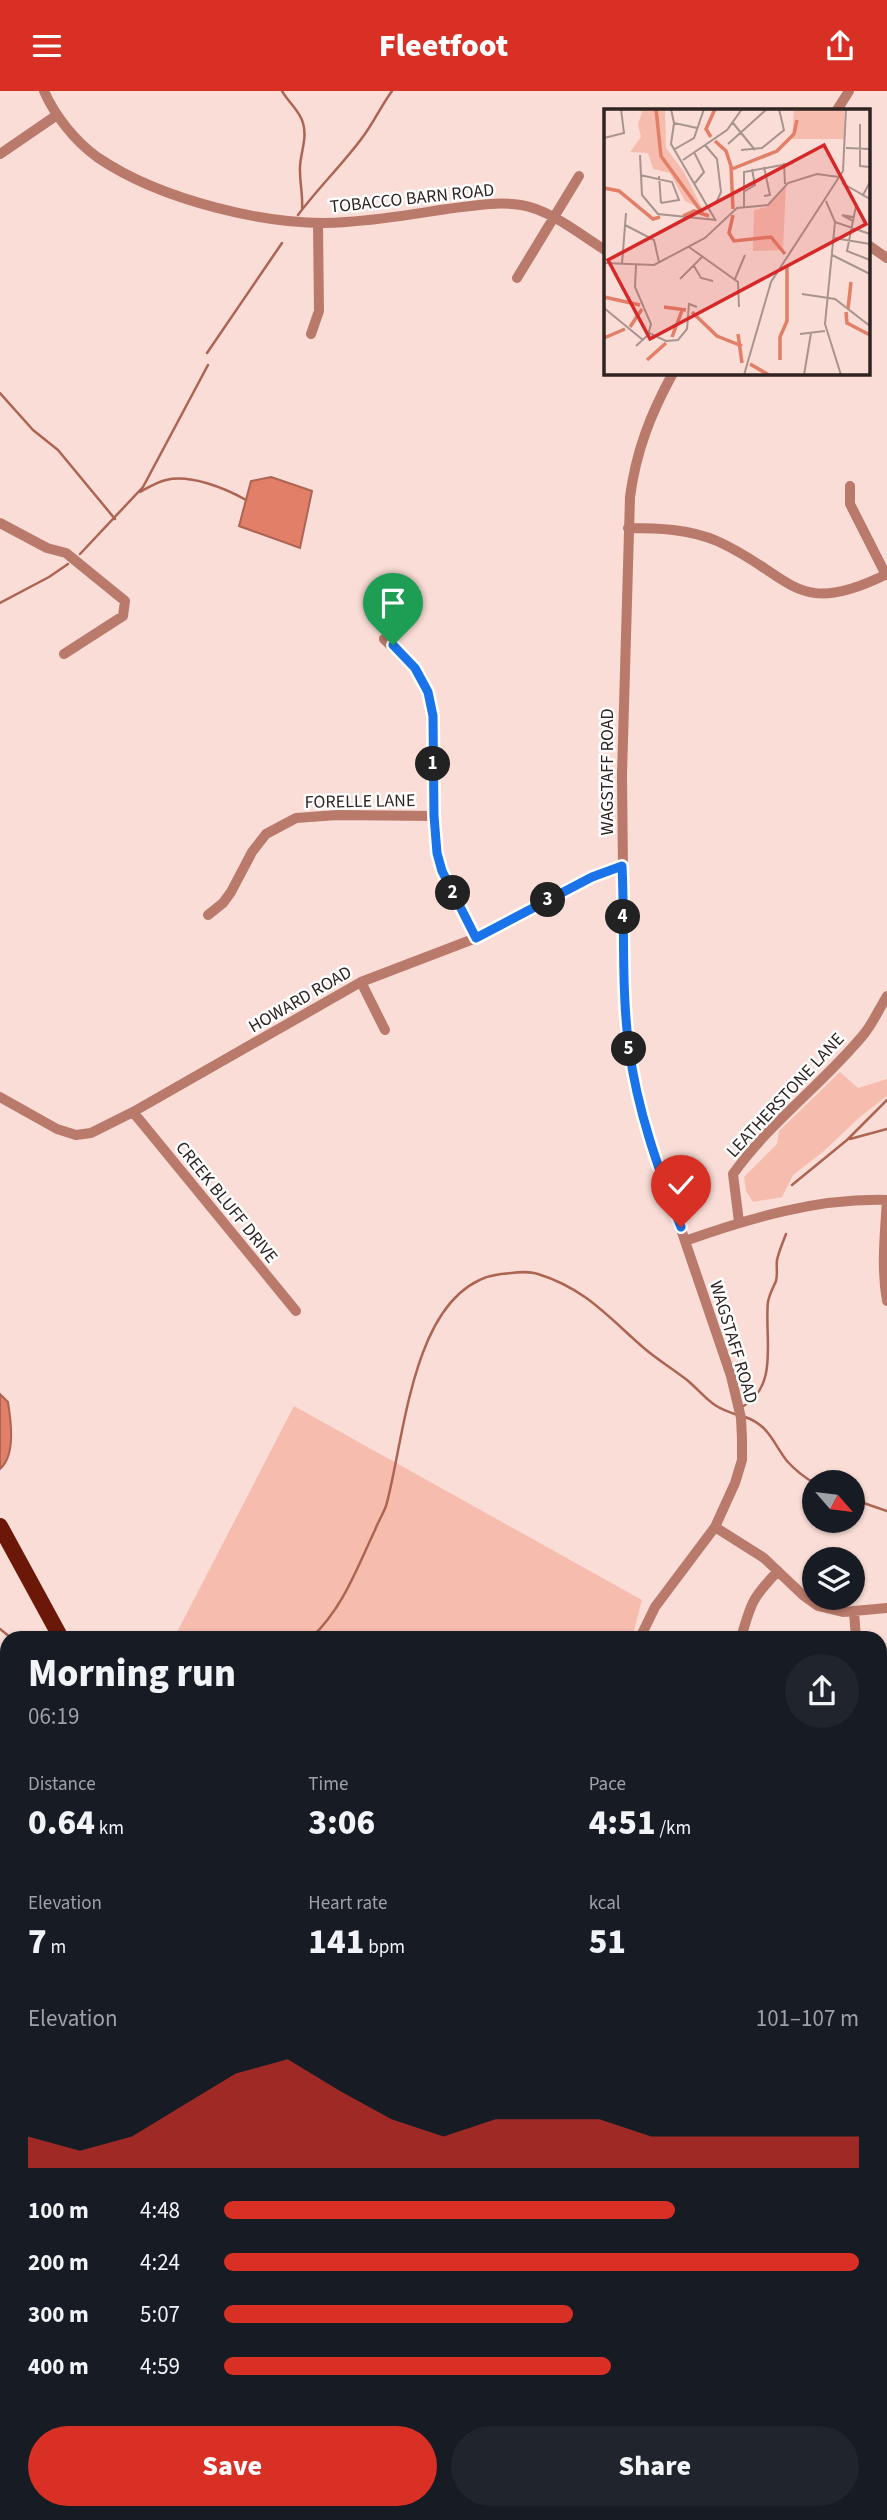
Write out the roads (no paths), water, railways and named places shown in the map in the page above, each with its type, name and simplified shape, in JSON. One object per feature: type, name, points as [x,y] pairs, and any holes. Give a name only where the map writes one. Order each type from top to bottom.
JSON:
[{"type":"highway","points":[[0,1526],[57,1631]]},
{"type":"street","name":"TOBACCO BARN ROAD","points":[[44,91],[57,115],[94,155],[125,175],[160,190],[221,208],[318,224],[497,203],[535,207],[604,249]]},
{"type":"street","points":[[837,109],[849,91]]},
{"type":"street","points":[[0,154],[57,115]]},
{"type":"street","points":[[517,278],[579,176]]},
{"type":"street","points":[[311,334],[319,311],[318,224]]},
{"type":"street","points":[[870,246],[887,258]]},
{"type":"street","name":"WAGSTAFF ROAD","points":[[643,1631],[655,1607],[715,1527],[728,1502],[743,1460],[741,1418],[731,1375],[640,1109],[629,1047],[625,999],[622,866],[623,696],[630,497],[638,450],[655,407],[672,375]]},
{"type":"street","points":[[628,528],[688,532],[716,541],[804,592],[837,594],[858,588],[886,574],[850,504],[850,486]]},
{"type":"street","points":[[0,523],[47,548],[66,554],[125,601],[122,616],[64,654]]},
{"type":"street","points":[[384,639],[415,668],[428,692],[433,716],[437,853],[442,871],[476,938]]},
{"type":"street","name":"FORELLE LANE","points":[[208,915],[223,903],[231,892],[252,852],[266,834],[296,818],[337,815],[434,816]]},
{"type":"street","name":"HOWARD ROAD","points":[[0,1097],[57,1129],[76,1135],[91,1133],[133,1112],[360,982],[476,938],[592,877],[622,866]]},
{"type":"street","points":[[360,982],[385,1030]]},
{"type":"street","name":"LEATHERSTONE LANE","points":[[739,1222],[733,1174],[755,1146],[851,1049],[866,1031],[887,996]]},
{"type":"street","name":"CREEK BLUFF DRIVE","points":[[133,1112],[296,1311]]},
{"type":"street","points":[[685,1241],[739,1222],[815,1204],[887,1200],[884,1264],[887,1301]]},
{"type":"street","points":[[715,1527],[764,1558],[818,1606],[854,1612],[887,1608]]},
{"type":"street","points":[[743,1631],[757,1593],[778,1571]]},
{"type":"street","points":[[854,1612],[855,1631]]},
{"type":"waterway","points":[[282,91],[303,123],[304,141],[300,165],[302,209]]},
{"type":"waterway","points":[[298,215],[362,138],[392,91]]},
{"type":"waterway","points":[[207,353],[282,243]]},
{"type":"waterway","points":[[80,554],[143,487],[208,365]]},
{"type":"waterway","points":[[0,393],[33,430],[58,450],[115,519]]},
{"type":"waterway","points":[[140,492],[163,481],[186,479],[218,487],[246,500]]},
{"type":"waterway","points":[[0,603],[68,564]]},
{"type":"waterway","points":[[792,1185],[847,1140],[887,1100]]},
{"type":"waterway","points":[[850,1139],[887,1129]]},
{"type":"waterway","points":[[742,1407],[754,1398],[762,1387],[766,1374],[768,1302],[776,1281],[777,1260],[786,1234]]},
{"type":"waterway","points":[[317,1631],[341,1601],[386,1506],[407,1406],[417,1369],[431,1335],[448,1305],[471,1284],[501,1274],[520,1272],[555,1280],[596,1305],[645,1349],[715,1405],[738,1415]]},
{"type":"waterway","points":[[745,1417],[760,1425],[770,1435],[787,1461],[802,1474]]},
{"type":"waterway","points":[[865,1503],[887,1511]]}]
